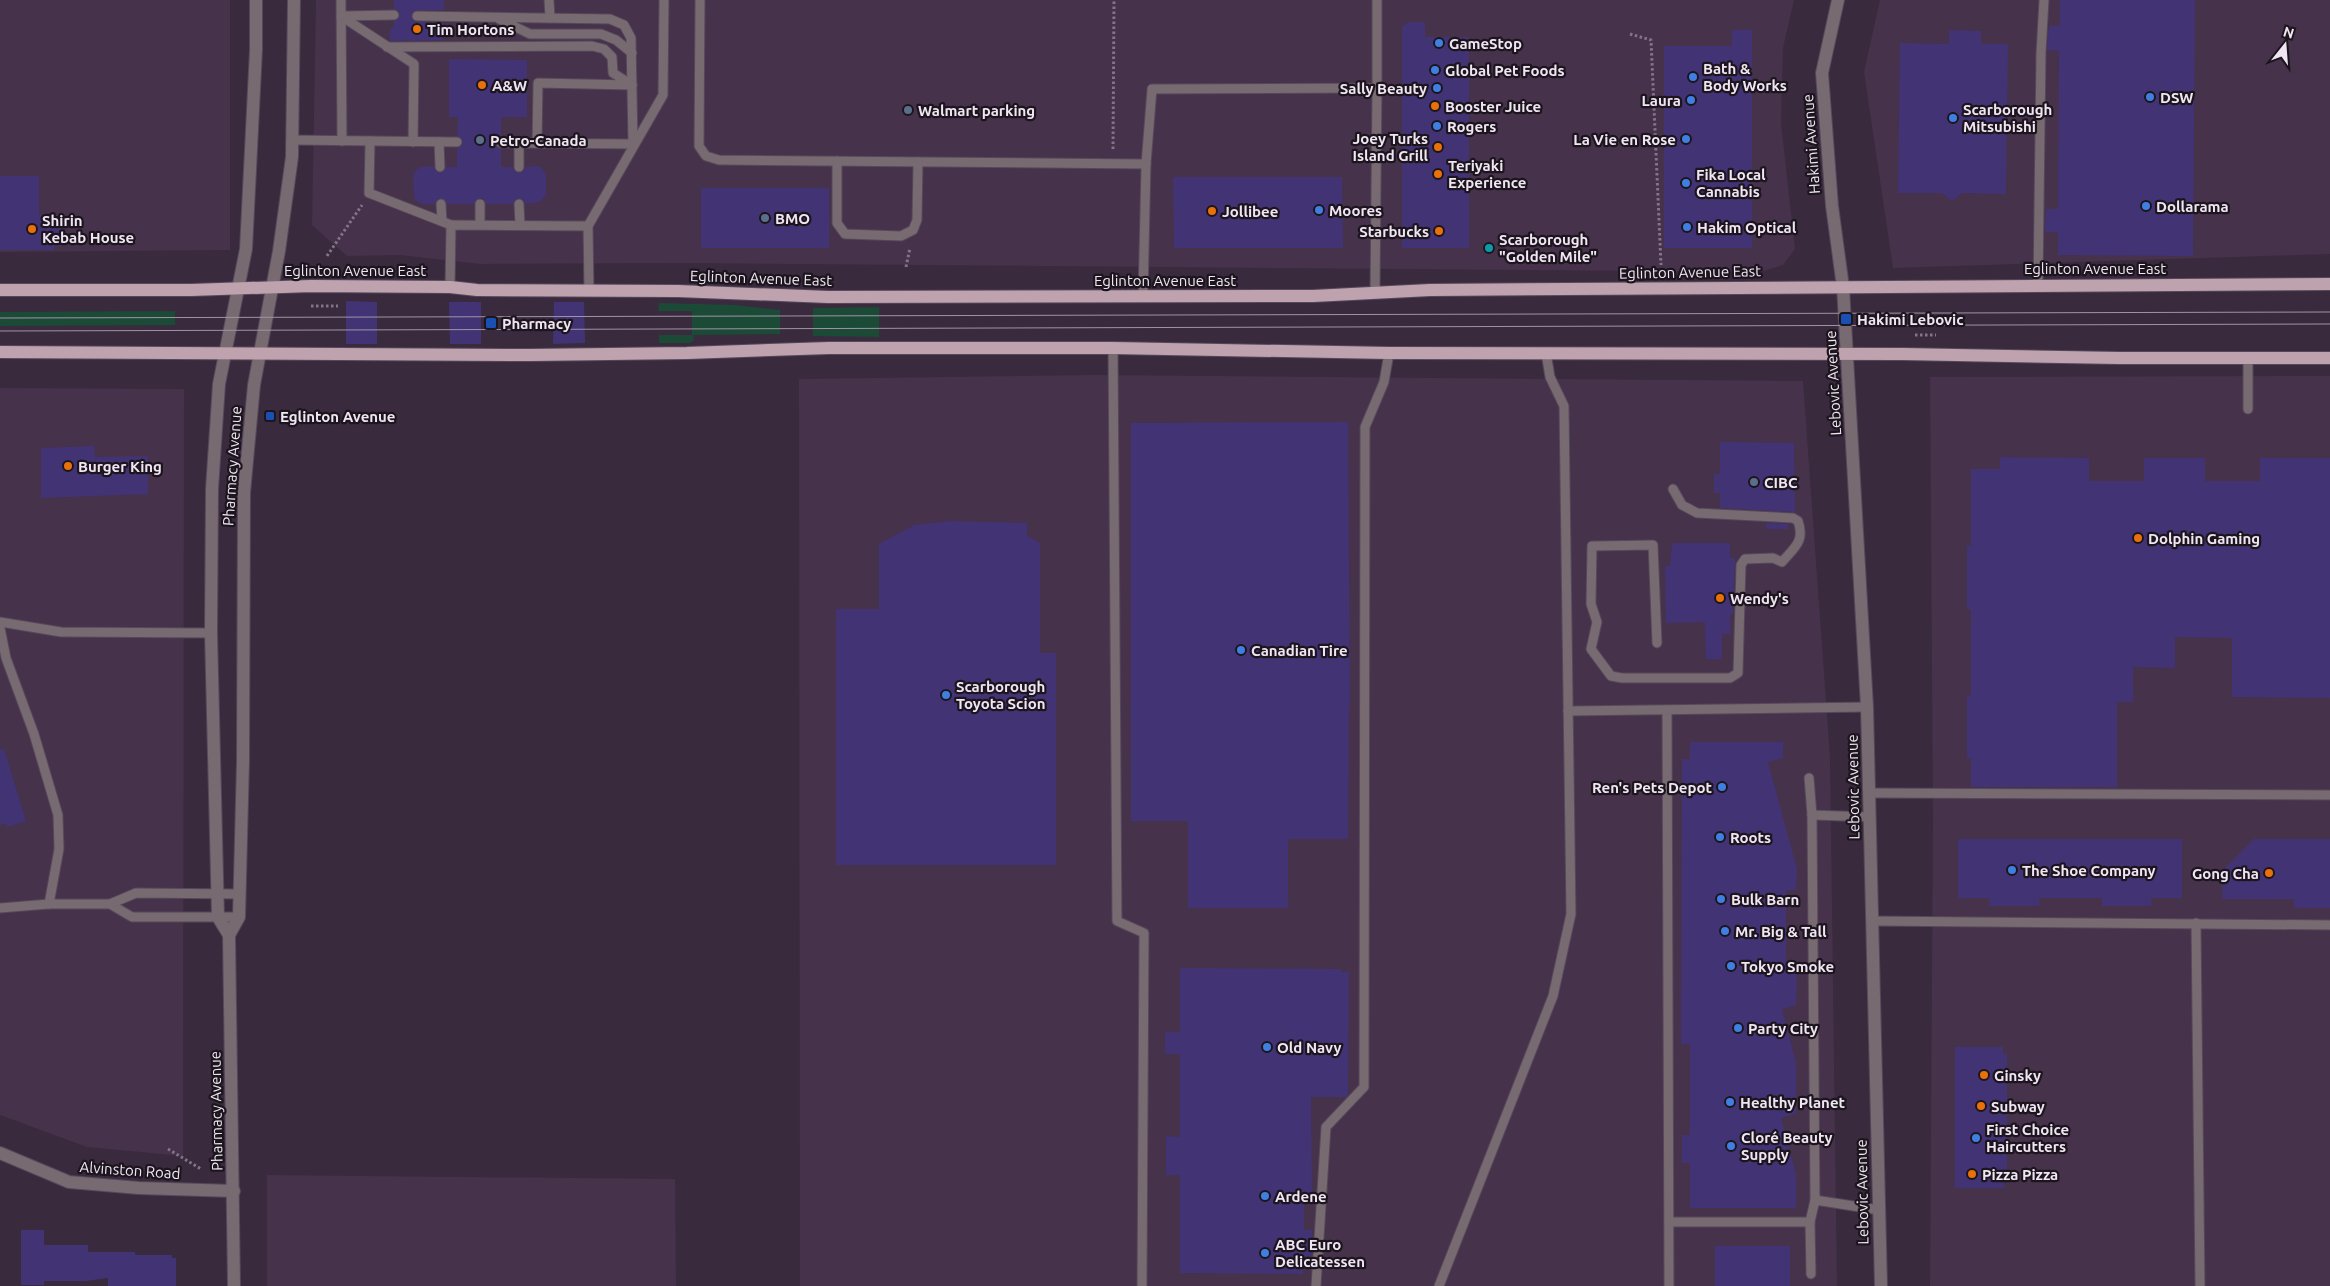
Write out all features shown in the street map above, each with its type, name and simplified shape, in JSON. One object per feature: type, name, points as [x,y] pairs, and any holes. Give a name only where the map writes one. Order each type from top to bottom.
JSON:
[{"type":"main road","name":"Eglinton Avenue East","points":[[0,290],[450,287],[477,290],[678,291],[798,297],[1313,296],[1375,292],[2330,284]]},
{"type":"main road","points":[[0,352],[530,355],[838,348],[1113,348],[1389,353],[2330,358]]},
{"type":"street","name":"Pharmacy Avenue","points":[[218,917],[211,633],[212,489],[219,384],[246,248],[256,50],[256,0]]},
{"type":"street","name":"Pharmacy Avenue","points":[[234,1286],[229,935],[239,917],[240,894],[243,761],[244,493],[254,385],[272,287],[292,158],[294,0]]},
{"type":"street","name":"Hakimi Avenue","points":[[1838,0],[1822,73],[1832,206],[1843,287]]},
{"type":"street","name":"Lebovic Avenue","points":[[1843,287],[1867,707],[1880,1286]]},
{"type":"street","points":[[218,917],[229,935]]},
{"type":"street","name":"Alvinston Road","points":[[0,1153],[69,1182],[139,1188],[234,1191]]},
{"type":"lane","points":[[341,0],[342,141]]},
{"type":"lane","points":[[549,0],[550,18]]},
{"type":"lane","points":[[589,290],[588,226],[633,144],[663,95],[664,0]]},
{"type":"lane","points":[[700,0],[699,146],[706,156],[719,160],[1146,164]]},
{"type":"lane","points":[[1375,292],[1377,0]]},
{"type":"lane","points":[[2038,285],[2041,53],[2044,0]]},
{"type":"lane","points":[[341,16],[394,15]]},
{"type":"lane","points":[[341,16],[414,64],[413,142]]},
{"type":"lane","points":[[417,16],[610,18],[624,25],[631,38],[633,144]]},
{"type":"lane","points":[[495,17],[530,34],[601,34],[616,40],[632,53]]},
{"type":"lane","points":[[387,47],[592,46],[604,49],[612,57],[613,73],[632,85]]},
{"type":"lane","points":[[537,143],[538,83],[632,85]]},
{"type":"lane","points":[[1143,296],[1146,164],[1152,89],[1377,88]]},
{"type":"lane","points":[[292,140],[457,142]]},
{"type":"lane","points":[[370,141],[368,194],[452,225],[588,226]]},
{"type":"lane","points":[[439,142],[440,166]]},
{"type":"lane","points":[[501,143],[633,144]]},
{"type":"lane","points":[[519,143],[519,167]]},
{"type":"lane","points":[[837,161],[837,223],[845,234],[901,236],[913,230],[916,220],[918,162]]},
{"type":"lane","points":[[441,204],[442,221]]},
{"type":"lane","points":[[480,204],[480,225]]},
{"type":"lane","points":[[519,204],[520,225]]},
{"type":"lane","points":[[450,287],[452,225]]},
{"type":"lane","points":[[1113,348],[1117,921],[1144,933],[1142,1286]]},
{"type":"lane","points":[[1316,1286],[1326,1127],[1364,1087],[1365,427],[1384,382],[1389,353]]},
{"type":"lane","points":[[1439,1286],[1554,991],[1570,914],[1564,406],[1550,377],[1546,353]]},
{"type":"lane","points":[[2248,358],[2248,409]]},
{"type":"lane","points":[[1657,643],[1653,545],[1592,546],[1591,604],[1597,622],[1591,649],[1611,676],[1622,678],[1730,678],[1738,673],[1741,565],[1745,559],[1774,558],[1782,562],[1798,544],[1802,532],[1798,521],[1793,518],[1697,513],[1682,505],[1672,489]]},
{"type":"lane","points":[[0,622],[61,632],[211,633]]},
{"type":"lane","points":[[0,628],[6,658],[34,734],[58,815],[59,849],[49,904]]},
{"type":"lane","points":[[1568,711],[1867,707]]},
{"type":"lane","points":[[1667,710],[1669,1286]]},
{"type":"lane","points":[[1809,778],[1812,815],[1815,1200],[1810,1222],[1810,1274]]},
{"type":"lane","points":[[1869,793],[2330,796]]},
{"type":"lane","points":[[1812,815],[1870,817]]},
{"type":"lane","points":[[0,908],[49,904],[110,904],[136,893],[240,894]]},
{"type":"lane","points":[[110,904],[132,916],[239,917]]},
{"type":"lane","points":[[1872,921],[2330,925]]},
{"type":"lane","points":[[2196,923],[2200,1286]]},
{"type":"lane","points":[[1815,1200],[1879,1210]]},
{"type":"lane","points":[[1669,1222],[1810,1222]]},
{"type":"path","points":[[1113,164],[1114,0]]},
{"type":"path","points":[[1630,34],[1651,40],[1661,265]]},
{"type":"path","points":[[328,256],[364,203]]},
{"type":"path","points":[[311,312],[311,305],[338,306]]},
{"type":"path","points":[[1911,336],[1936,335]]},
{"type":"path","points":[[168,1149],[200,1169]]},
{"type":"shaded area","points":[[0,0],[230,0],[230,250],[0,252]]},
{"type":"shaded area","points":[[316,0],[1794,0],[1783,48],[1781,123],[1795,249],[1783,265],[1760,272],[681,263],[480,264],[400,255],[347,256],[312,225]]},
{"type":"shaded area","points":[[1880,0],[2330,0],[2330,254],[1893,268],[1864,72]]},
{"type":"shaded area","points":[[1095,375],[1803,381],[1830,757],[1837,1286],[800,1286],[799,379]]},
{"type":"shaded area","points":[[2330,376],[2330,1286],[1930,1286],[1933,820],[1930,377]]},
{"type":"shaded area","points":[[0,388],[184,389],[183,1156],[87,1147],[0,1115]]},
{"type":"shaded area","points":[[267,1175],[675,1179],[676,1286],[267,1286]]},
{"type":"green space","points":[[659,303],[736,305],[780,310],[780,334],[693,335],[694,340],[690,343],[659,343],[659,335],[692,335],[692,311],[658,311]]},
{"type":"green space","points":[[879,307],[879,337],[813,336],[813,308]]},
{"type":"green space","points":[[175,311],[175,325],[0,326],[0,312]]},
{"type":"building","points":[[394,0],[444,0],[444,10],[417,10],[412,12],[411,16],[416,22],[444,23],[443,40],[390,41],[390,30],[394,26],[394,21],[400,15],[399,11],[394,9]]},
{"type":"building","points":[[2060,0],[2195,0],[2193,256],[2058,255],[2058,232],[2045,232],[2046,209],[2058,209],[2059,51],[2047,50],[2049,26],[2060,26]]},
{"type":"building","points":[[1408,22],[1425,22],[1425,37],[1469,37],[1469,248],[1402,248],[1402,27]]},
{"type":"building","points":[[1732,30],[1752,30],[1752,248],[1664,248],[1664,46],[1732,46]]},
{"type":"building","name":"Scarborough Mitsubishi","points":[[1949,30],[1981,31],[1981,44],[2008,44],[2006,194],[1962,193],[1952,201],[1942,193],[1898,193],[1900,43],[1949,44]]},
{"type":"building","points":[[449,59],[527,60],[527,117],[501,117],[501,137],[496,139],[495,143],[501,149],[501,167],[513,167],[515,172],[519,173],[524,171],[525,167],[540,166],[546,175],[546,195],[540,202],[525,204],[524,200],[519,198],[515,199],[513,204],[486,204],[484,199],[480,198],[474,204],[447,204],[441,198],[437,199],[435,204],[424,204],[414,198],[413,175],[417,169],[434,166],[435,171],[441,173],[446,167],[457,167],[457,148],[462,146],[463,142],[457,136],[458,117],[449,117]]},
{"type":"building","points":[[0,176],[39,176],[39,215],[60,215],[60,246],[54,246],[54,250],[0,250]]},
{"type":"building","points":[[1173,177],[1342,177],[1343,248],[1174,248]]},
{"type":"building","name":"BMO","points":[[701,188],[829,188],[829,248],[701,248]]},
{"type":"building","points":[[346,301],[377,302],[377,344],[346,344]]},
{"type":"building","points":[[449,302],[481,302],[481,344],[450,344]]},
{"type":"building","points":[[554,302],[584,302],[585,343],[553,344]]},
{"type":"building","name":"Canadian Tire","points":[[1348,422],[1350,706],[1348,839],[1288,839],[1288,908],[1188,908],[1188,821],[1131,821],[1131,423]]},
{"type":"building","name":"CIBC","points":[[1720,442],[1794,443],[1795,512],[1720,508],[1720,493],[1714,493],[1714,474],[1720,474]]},
{"type":"building","points":[[94,446],[95,457],[148,456],[148,494],[41,498],[41,448]]},
{"type":"building","points":[[2000,457],[2089,458],[2089,481],[2144,481],[2144,458],[2205,458],[2205,481],[2260,481],[2260,458],[2330,458],[2330,698],[2232,697],[2232,638],[2175,637],[2175,668],[2133,667],[2133,702],[2117,702],[2117,787],[1971,787],[1971,758],[1967,758],[1967,696],[1971,696],[1971,609],[1967,609],[1967,546],[1971,546],[1971,469],[2000,469]]},
{"type":"building","name":"Scarborough Toyota Scion","points":[[952,521],[1027,523],[1027,536],[1040,543],[1040,653],[1056,653],[1056,865],[836,865],[836,609],[879,609],[879,544],[914,525]]},
{"type":"building","points":[[1766,523],[1788,524],[1788,529],[1766,529]]},
{"type":"building","points":[[1672,543],[1730,543],[1730,558],[1735,558],[1733,614],[1730,614],[1730,634],[1722,634],[1722,659],[1706,659],[1705,622],[1666,623],[1665,566],[1670,566]]},
{"type":"building","points":[[1690,742],[1783,742],[1783,758],[1768,762],[1797,869],[1796,890],[1786,890],[1786,973],[1797,973],[1796,1005],[1782,1009],[1796,1063],[1796,1114],[1781,1118],[1796,1174],[1796,1208],[1690,1208],[1690,1163],[1682,1163],[1682,1135],[1690,1135],[1690,1044],[1681,1044],[1682,759],[1690,759]]},
{"type":"building","points":[[4,749],[26,821],[7,827],[6,823],[0,825],[0,750]]},
{"type":"building","points":[[1958,839],[2182,839],[2182,898],[2151,898],[2151,906],[2102,906],[2102,898],[2039,898],[2039,906],[1989,906],[1989,898],[1958,898]]},
{"type":"building","points":[[2254,839],[2330,839],[2330,908],[2294,908],[2294,899],[2222,899],[2223,870]]},
{"type":"building","points":[[1180,968],[1341,969],[1341,972],[1349,972],[1348,1095],[1346,1097],[1311,1097],[1312,1198],[1304,1198],[1304,1230],[1312,1230],[1312,1256],[1303,1256],[1303,1274],[1180,1273],[1180,1175],[1166,1175],[1166,1136],[1180,1137],[1180,1054],[1165,1054],[1165,1032],[1180,1032]]},
{"type":"building","points":[[1955,1047],[2003,1047],[2003,1054],[2007,1054],[2007,1181],[2003,1181],[2004,1188],[1955,1188]]},
{"type":"building","points":[[21,1230],[44,1230],[44,1245],[88,1245],[88,1252],[135,1252],[135,1255],[172,1255],[172,1258],[176,1258],[176,1286],[108,1286],[108,1278],[86,1281],[44,1281],[44,1285],[21,1285]]},
{"type":"building","points":[[1715,1246],[1790,1246],[1790,1286],[1715,1286]]},
{"type":"tram line","points":[[0,318],[2330,312]]},
{"type":"tram line","points":[[0,331],[2330,324]]},
{"type":"place","name":"Tim Hortons","points":[[417,29]]},
{"type":"place","name":"GameStop","points":[[1439,43]]},
{"type":"place","name":"Global Pet Foods","points":[[1435,70]]},
{"type":"place","name":"Bath & Body Works","points":[[1693,77]]},
{"type":"place","name":"A&W","points":[[482,85]]},
{"type":"place","name":"Sally Beauty","points":[[1437,88]]},
{"type":"place","name":"DSW","points":[[2150,97]]},
{"type":"place","name":"Laura","points":[[1691,100]]},
{"type":"place","name":"Booster Juice","points":[[1435,106]]},
{"type":"place","name":"Walmart parking","points":[[908,110]]},
{"type":"place","name":"Scarborough Mitsubishi","points":[[1953,118]]},
{"type":"place","name":"Rogers","points":[[1437,126]]},
{"type":"place","name":"La Vie en Rose","points":[[1686,139]]},
{"type":"place","name":"Petro-Canada","points":[[480,140]]},
{"type":"place","name":"Joey Turks Island Grill","points":[[1438,147]]},
{"type":"place","name":"Teriyaki Experience","points":[[1438,174]]},
{"type":"place","name":"Fika Local Cannabis","points":[[1686,183]]},
{"type":"place","name":"Dollarama","points":[[2146,206]]},
{"type":"place","name":"Moores","points":[[1319,210]]},
{"type":"place","name":"Jollibee","points":[[1212,211]]},
{"type":"place","name":"BMO","points":[[765,218]]},
{"type":"place","name":"Hakim Optical","points":[[1687,227]]},
{"type":"place","name":"Shirin Kebab House","points":[[32,229]]},
{"type":"place","name":"Starbucks","points":[[1439,231]]},
{"type":"place","name":"Scarborough \"Golden Mile\"","points":[[1489,248]]},
{"type":"place","name":"Hakimi Lebovic","points":[[1846,319]]},
{"type":"place","name":"Pharmacy","points":[[491,323]]},
{"type":"place","name":"Eglinton Avenue","points":[[270,416]]},
{"type":"place","name":"Burger King","points":[[68,466]]},
{"type":"place","name":"CIBC","points":[[1754,482]]},
{"type":"place","name":"Dolphin Gaming","points":[[2138,538]]},
{"type":"place","name":"Wendy's","points":[[1720,598]]},
{"type":"place","name":"Canadian Tire","points":[[1241,650]]},
{"type":"place","name":"Scarborough Toyota Scion","points":[[946,695]]},
{"type":"place","name":"Ren's Pets Depot","points":[[1722,787]]},
{"type":"place","name":"Roots","points":[[1720,837]]},
{"type":"place","name":"The Shoe Company","points":[[2012,870]]},
{"type":"place","name":"Gong Cha","points":[[2269,873]]},
{"type":"place","name":"Bulk Barn","points":[[1721,899]]},
{"type":"place","name":"Mr. Big & Tall","points":[[1725,931]]},
{"type":"place","name":"Tokyo Smoke","points":[[1731,966]]},
{"type":"place","name":"Party City","points":[[1738,1028]]},
{"type":"place","name":"Old Navy","points":[[1267,1047]]},
{"type":"place","name":"Ginsky","points":[[1984,1075]]},
{"type":"place","name":"Healthy Planet","points":[[1730,1102]]},
{"type":"place","name":"Subway","points":[[1981,1106]]},
{"type":"place","name":"First Choice Haircutters","points":[[1976,1138]]},
{"type":"place","name":"Cloré Beauty Supply","points":[[1731,1146]]},
{"type":"place","name":"Pizza Pizza","points":[[1972,1174]]},
{"type":"place","name":"Ardene","points":[[1265,1196]]},
{"type":"place","name":"ABC Euro Delicatessen","points":[[1265,1253]]}]
